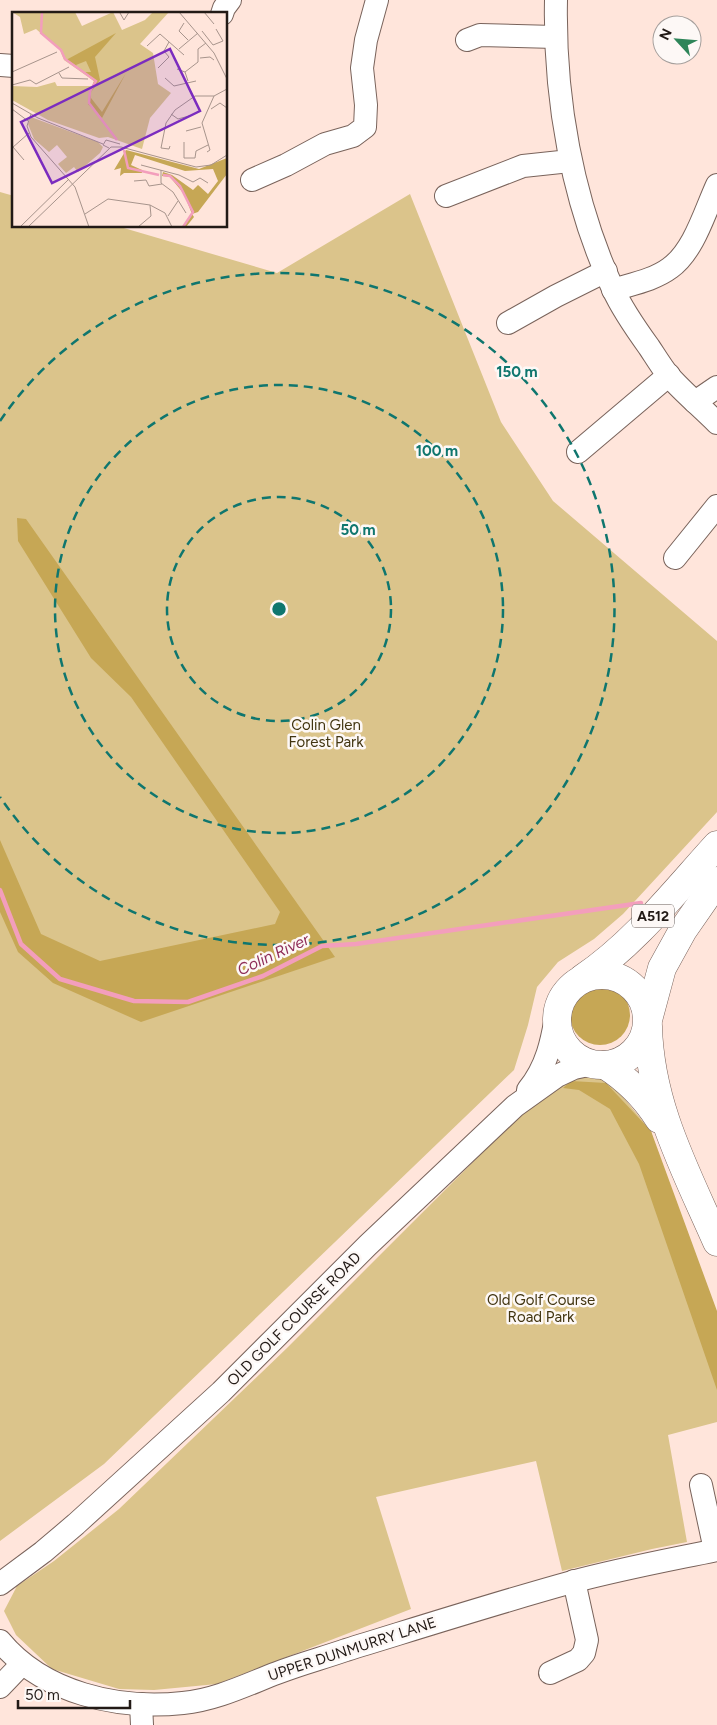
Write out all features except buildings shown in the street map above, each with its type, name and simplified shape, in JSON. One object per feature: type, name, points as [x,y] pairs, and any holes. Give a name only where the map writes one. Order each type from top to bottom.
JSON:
[{"type":"highway","name":"A512","points":[[673,1144],[640,1093],[620,1075],[599,1065],[582,1060],[570,1052],[562,1040],[557,1027],[557,1012],[562,999],[570,987],[615,955],[717,845]]},
{"type":"highway","name":"A512","points":[[599,1065],[617,1063],[628,1058],[638,1049],[644,1038],[647,1016],[662,968],[683,930],[717,879]]},
{"type":"highway","points":[[582,978],[595,974],[609,974],[623,978],[634,986],[647,1016]]},
{"type":"highway","name":"A512","points":[[647,1016],[648,1048],[663,1115],[673,1144],[717,1242]]},
{"type":"street","points":[[223,12],[230,0]]},
{"type":"street","points":[[252,180],[286,166],[325,144],[354,136],[365,127],[366,105],[362,68],[366,40],[378,0]]},
{"type":"street","points":[[556,0],[555,37],[570,161],[590,229],[610,281],[640,334],[669,375],[717,423]]},
{"type":"street","points":[[467,40],[480,36],[555,37]]},
{"type":"street","points":[[446,196],[523,166],[570,161]]},
{"type":"street","points":[[508,323],[556,296],[610,281],[644,281],[670,268],[689,248],[717,185]]},
{"type":"street","points":[[578,452],[669,375]]},
{"type":"street","points":[[695,402],[717,387]]},
{"type":"street","points":[[675,558],[717,506]]},
{"type":"street","points":[[515,1106],[536,1081],[545,1064],[557,1012]]},
{"type":"street","name":"OLD GOLF COURSE ROAD","points":[[0,1584],[43,1552],[76,1524],[214,1399],[368,1245],[515,1106],[557,1076],[574,1068],[599,1065]]},
{"type":"street","points":[[701,1484],[716,1550]]},
{"type":"street","name":"UPPER DUNMURRY LANE","points":[[0,1641],[22,1664],[72,1691],[142,1714],[221,1694],[291,1668],[451,1616],[574,1581],[716,1550]]},
{"type":"street","points":[[550,1673],[578,1660],[584,1653],[587,1640],[574,1581]]},
{"type":"street","points":[[0,1688],[22,1664]]},
{"type":"green space","name":"Colin Glen Forest Park","points":[[0,192],[12,195],[12,228],[124,228],[277,273],[410,194],[501,422],[553,501],[717,641],[717,812],[623,914],[594,939],[558,962],[537,987],[514,1070],[104,1464],[0,1541]]},
{"type":"green space","name":"Old Golf Course Road Park","points":[[571,1076],[608,1079],[651,1131],[717,1381],[717,1422],[668,1435],[687,1542],[562,1571],[536,1461],[376,1497],[411,1609],[217,1684],[154,1690],[119,1689],[52,1669],[16,1635],[4,1611],[17,1586],[54,1561],[119,1509],[287,1348],[536,1099]]},
{"type":"shaded area","points":[[17,518],[26,519],[335,957],[141,1022],[53,983],[18,952],[0,912],[0,840],[41,934],[100,961],[275,924],[280,912],[131,697],[91,658],[18,541]]},
{"type":"shaded area","points":[[594,985],[606,985],[622,993],[628,1003],[630,1015],[628,1027],[622,1037],[606,1045],[594,1045],[578,1037],[570,1021],[570,1009],[578,993]]},
{"type":"shaded area","points":[[571,1081],[606,1083],[651,1131],[717,1311],[717,1390],[639,1164],[610,1109],[579,1090],[563,1088]]},
{"type":"waterway","name":"Colin River","points":[[0,890],[21,944],[60,979],[134,1001],[188,1002],[263,976],[322,946],[356,944],[641,903]]}]
